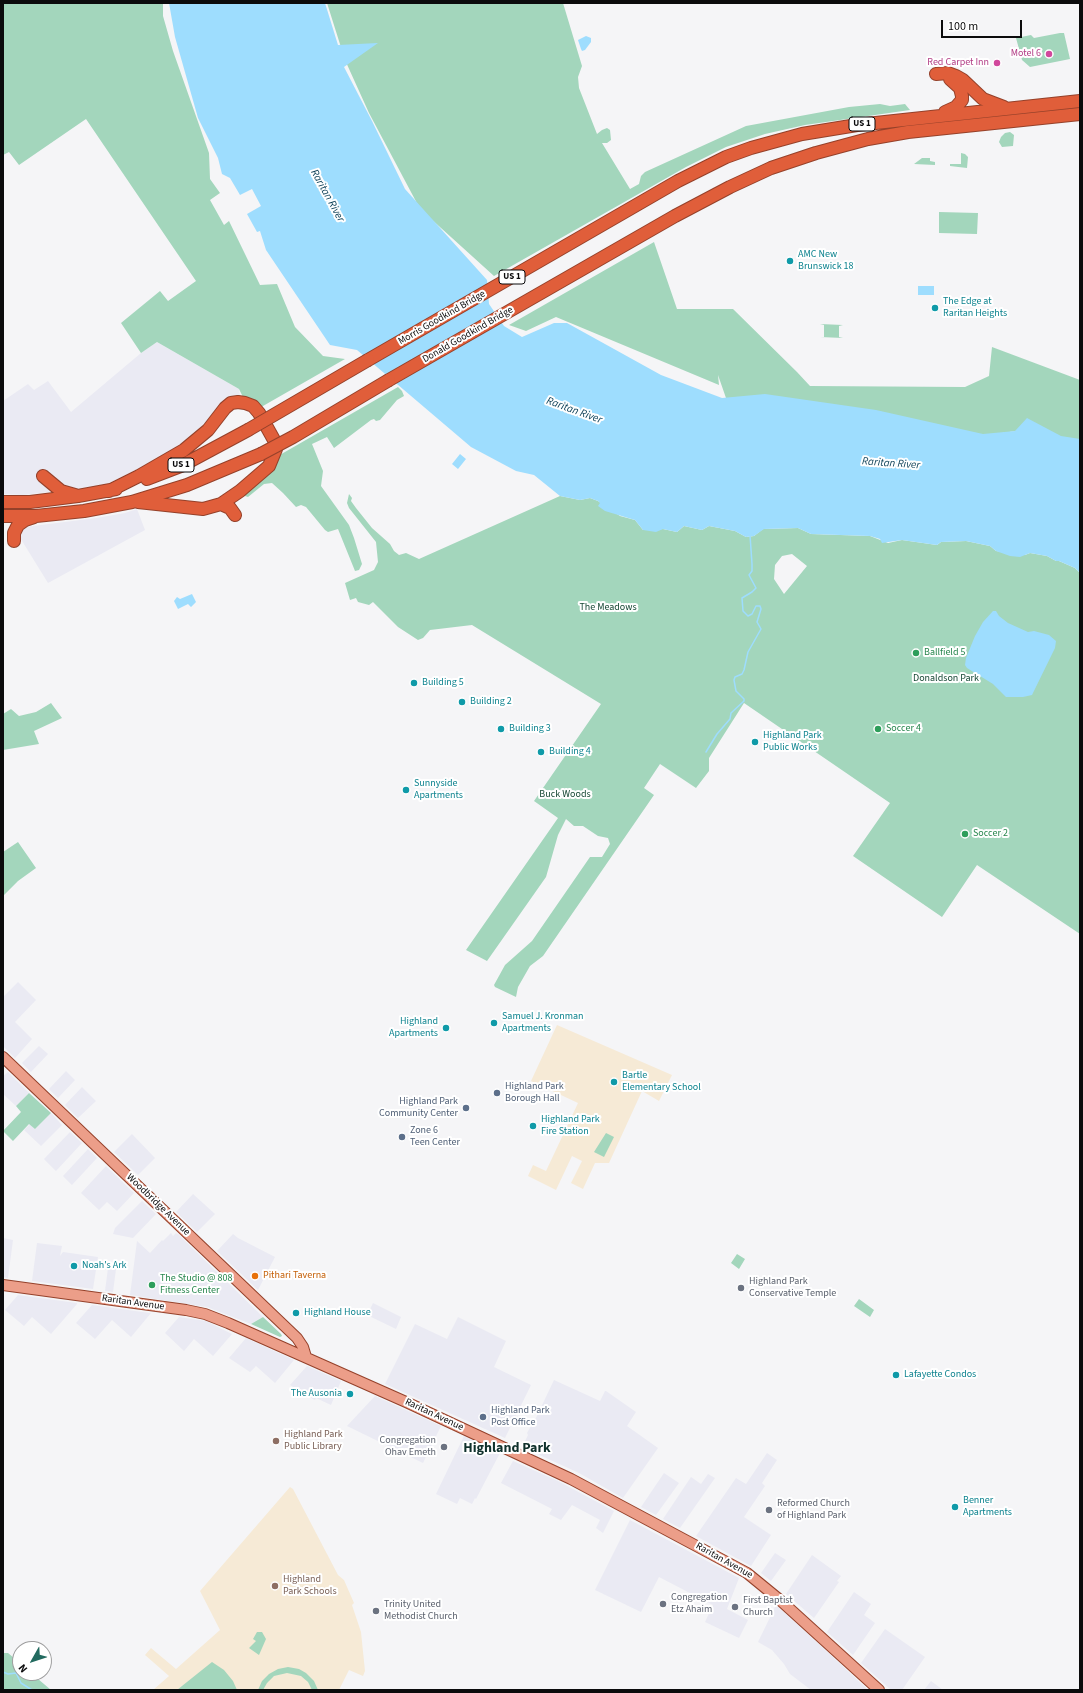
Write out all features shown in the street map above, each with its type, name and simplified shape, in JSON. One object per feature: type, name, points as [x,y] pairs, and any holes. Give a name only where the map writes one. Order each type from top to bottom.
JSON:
[{"type":"highway","points":[[936,115],[956,107],[962,100],[962,92],[956,83],[945,76],[936,74],[943,73],[948,73],[964,80],[983,99],[1009,108]]},
{"type":"highway","name":"US 1","points":[[936,115],[1080,101]]},
{"type":"highway","name":"Donald Goodkind Bridge","points":[[132,502],[187,485],[261,454],[293,437],[389,380],[675,216],[730,187],[771,168],[816,153],[868,139],[921,130],[1080,114]]},
{"type":"highway","name":"Morris Goodkind Bridge","points":[[109,491],[141,482],[181,466],[248,430],[656,194],[726,157],[776,140],[827,129],[936,115]]},
{"type":"highway","points":[[109,491],[139,476],[184,450],[208,430],[225,408],[231,403],[246,403],[253,406],[259,413],[274,440],[276,449],[270,466],[240,491],[221,504],[203,509],[132,502]]},
{"type":"highway","points":[[30,502],[44,488],[43,476],[61,491],[78,496]]},
{"type":"highway","name":"US 1","points":[[3,502],[30,502],[109,491]]},
{"type":"highway","points":[[221,504],[230,508],[237,514],[236,497],[240,491]]},
{"type":"highway","name":"US 1","points":[[3,516],[36,516],[84,511],[132,502]]},
{"type":"highway","points":[[3,528],[14,541],[14,533],[18,525],[24,520],[36,516]]},
{"type":"main road","name":"Woodbridge Avenue","points":[[3,1057],[295,1337],[303,1347],[306,1358]]},
{"type":"main road","name":"Raritan Avenue","points":[[3,1285],[201,1313],[228,1323],[374,1387],[568,1478],[747,1573],[780,1600],[879,1690]]},
{"type":"shaded area","points":[[157,342],[239,389],[240,396],[224,403],[205,424],[172,454],[139,471],[101,486],[23,495],[3,494],[3,401],[28,384],[34,390],[48,381],[71,412],[141,353]]},
{"type":"shaded area","points":[[137,509],[145,530],[48,583],[19,536],[19,532],[25,527],[96,518],[125,513]]},
{"type":"shaded area","points":[[18,982],[36,1000],[15,1022],[32,1039],[15,1058],[3,1046],[3,997]]},
{"type":"shaded area","points":[[557,1025],[672,1075],[659,1101],[642,1091],[609,1163],[595,1163],[583,1189],[571,1183],[582,1161],[572,1156],[556,1190],[528,1176],[533,1165],[546,1171],[578,1103],[531,1081]]},
{"type":"shaded area","points":[[39,1046],[48,1054],[31,1072],[22,1063]]},
{"type":"shaded area","points":[[66,1071],[75,1080],[58,1098],[49,1089]]},
{"type":"shaded area","points":[[8,1072],[29,1093],[16,1106],[3,1094],[3,1076]]},
{"type":"shaded area","points":[[82,1087],[96,1101],[78,1118],[65,1105]]},
{"type":"shaded area","points":[[51,1113],[62,1125],[41,1146],[24,1130],[30,1124],[35,1129]]},
{"type":"shaded area","points":[[70,1132],[82,1143],[56,1171],[44,1159]]},
{"type":"shaded area","points":[[132,1134],[155,1158],[138,1175],[114,1152]]},
{"type":"shaded area","points":[[88,1149],[97,1158],[72,1185],[63,1176]]},
{"type":"shaded area","points":[[106,1166],[134,1193],[117,1211],[107,1202],[99,1210],[81,1193]]},
{"type":"shaded area","points":[[193,1194],[215,1214],[197,1232],[176,1212]]},
{"type":"shaded area","points":[[142,1201],[156,1214],[133,1238],[113,1234],[115,1228]]},
{"type":"shaded area","points":[[171,1233],[173,1236],[176,1233],[179,1235],[263,1317],[251,1324],[207,1307],[130,1295],[137,1241],[150,1253]]},
{"type":"shaded area","points":[[233,1234],[275,1257],[258,1290],[217,1251]]},
{"type":"shaded area","points":[[3,1238],[13,1240],[8,1278],[3,1277]]},
{"type":"shaded area","points":[[37,1243],[62,1246],[60,1256],[63,1252],[98,1257],[93,1289],[32,1281]]},
{"type":"shaded area","points":[[108,1268],[116,1269],[113,1292],[105,1291]]},
{"type":"shaded area","points":[[18,1295],[77,1304],[51,1334],[32,1317],[24,1326],[5,1310]]},
{"type":"shaded area","points":[[373,1303],[401,1317],[396,1329],[367,1315]]},
{"type":"shaded area","points":[[92,1305],[151,1313],[131,1337],[112,1320],[95,1339],[76,1323]]},
{"type":"shaded area","points":[[179,1317],[206,1321],[232,1334],[213,1356],[194,1339],[184,1351],[165,1333]]},
{"type":"shaded area","points":[[458,1317],[506,1341],[494,1367],[531,1385],[505,1438],[385,1384],[415,1324],[447,1339]]},
{"type":"shaded area","points":[[246,1338],[294,1360],[275,1383],[256,1366],[250,1372],[229,1358]]},
{"type":"shaded area","points":[[307,1366],[341,1381],[331,1405],[316,1398],[315,1400],[290,1385]]},
{"type":"shaded area","points":[[554,1380],[600,1401],[606,1391],[636,1412],[627,1426],[658,1448],[623,1498],[579,1473],[522,1447],[528,1435],[527,1433],[534,1422]]},
{"type":"shaded area","points":[[375,1396],[441,1426],[423,1463],[347,1426]]},
{"type":"shaded area","points":[[464,1436],[500,1453],[472,1504],[460,1498],[457,1504],[436,1494]]},
{"type":"shaded area","points":[[767,1453],[777,1460],[762,1483],[765,1486],[744,1517],[771,1535],[751,1566],[696,1536],[736,1478],[746,1484]]},
{"type":"shaded area","points":[[513,1461],[558,1481],[614,1511],[603,1533],[596,1528],[600,1520],[572,1505],[561,1520],[549,1514],[552,1509],[501,1483]]},
{"type":"shaded area","points":[[664,1473],[679,1483],[656,1515],[641,1507]]},
{"type":"shaded area","points":[[708,1474],[715,1478],[680,1528],[663,1519],[691,1477],[701,1484]]},
{"type":"shaded area","name":"Highland Park Schools","points":[[290,1487],[293,1489],[338,1575],[344,1580],[354,1603],[352,1605],[361,1632],[365,1671],[363,1676],[349,1670],[339,1690],[153,1690],[169,1676],[145,1655],[151,1648],[176,1669],[220,1630],[200,1591]]},
{"type":"shaded area","points":[[630,1520],[739,1578],[727,1609],[748,1620],[739,1638],[705,1622],[713,1605],[659,1577],[641,1612],[595,1590]]},
{"type":"shaded area","points":[[775,1553],[786,1560],[771,1581],[761,1573]]},
{"type":"shaded area","points":[[812,1555],[841,1576],[837,1581],[839,1582],[814,1618],[786,1594]]},
{"type":"shaded area","points":[[854,1592],[871,1604],[864,1615],[875,1623],[853,1655],[827,1632]]},
{"type":"shaded area","points":[[776,1605],[868,1690],[811,1690],[790,1674],[772,1650],[758,1642]]},
{"type":"shaded area","points":[[885,1629],[925,1657],[902,1690],[891,1690],[861,1663]]},
{"type":"shaded area","points":[[931,1681],[943,1690],[924,1690]]},
{"type":"green space","points":[[3,3],[163,3],[163,16],[173,51],[209,153],[210,179],[220,193],[210,200],[224,225],[229,221],[260,285],[277,284],[295,327],[323,356],[345,359],[256,410],[245,401],[239,389],[157,342],[141,353],[121,323],[160,291],[168,301],[196,281],[86,119],[19,165],[9,152],[3,155]]},
{"type":"green space","points":[[327,3],[563,3],[582,66],[578,77],[579,88],[597,134],[607,128],[610,130],[611,140],[607,143],[602,143],[630,189],[639,184],[641,176],[645,172],[746,126],[849,107],[880,104],[890,106],[905,104],[910,110],[805,125],[765,134],[726,147],[686,167],[494,276],[420,209],[369,113],[345,60]]},
{"type":"green space","points":[[1064,33],[1070,59],[1030,67],[1022,60],[1016,38],[1031,35],[1034,38]]},
{"type":"green space","points":[[1010,132],[1014,135],[1013,146],[1002,147],[999,142],[1001,137],[1005,133]]},
{"type":"green space","points":[[961,153],[968,157],[967,168],[950,166],[950,164],[961,164]]},
{"type":"green space","points":[[922,158],[930,158],[930,161],[935,162],[935,165],[914,164]]},
{"type":"green space","points":[[939,212],[978,213],[977,234],[939,233]]},
{"type":"green space","points":[[654,242],[677,309],[733,309],[810,386],[965,387],[989,376],[992,347],[1080,380],[1080,442],[1024,430],[972,437],[726,398],[718,375],[719,385],[556,317],[526,331],[509,325]]},
{"type":"green space","points":[[820,324],[843,325],[839,326],[839,337],[843,338],[820,337],[824,337],[824,325]]},
{"type":"green space","points":[[398,387],[404,396],[397,400],[380,420],[371,420],[334,448],[327,437],[312,444],[323,471],[321,486],[349,525],[354,538],[362,564],[359,570],[355,571],[338,529],[328,532],[325,530],[306,507],[301,505],[296,507],[272,483],[264,484],[248,497],[245,496],[244,493],[278,456]]},
{"type":"green space","points":[[349,494],[352,498],[351,501],[356,508],[372,528],[390,544],[394,551],[399,555],[406,553],[419,559],[560,496],[580,500],[590,498],[598,501],[620,516],[635,520],[643,530],[663,529],[677,532],[684,526],[702,530],[709,526],[735,531],[746,537],[754,536],[763,529],[798,528],[811,534],[870,536],[888,543],[902,540],[937,545],[941,542],[966,541],[990,546],[996,551],[1025,555],[1030,553],[1047,556],[1075,568],[1080,573],[1080,934],[977,865],[942,917],[853,856],[890,803],[744,703],[709,758],[709,771],[696,788],[660,764],[644,788],[654,795],[543,956],[530,966],[518,987],[516,997],[495,987],[494,985],[505,965],[532,941],[590,857],[602,857],[610,844],[608,838],[598,836],[583,826],[574,826],[566,819],[558,835],[546,877],[487,961],[466,950],[558,818],[534,801],[601,704],[472,625],[430,630],[423,638],[418,640],[398,627],[373,602],[369,605],[358,602],[356,598],[350,600],[345,583],[374,570],[378,562],[376,542],[349,508],[347,503]],"holes":[[[792,554],[807,566],[784,594],[774,579],[775,565],[782,556]]]},
{"type":"green space","points":[[51,703],[62,718],[34,731],[39,744],[3,750],[3,714],[11,709],[19,716],[36,712]]},
{"type":"green space","points":[[18,842],[36,868],[18,881],[3,896],[3,852]]},
{"type":"green space","points":[[29,1093],[51,1113],[35,1129],[29,1124],[13,1141],[3,1131],[21,1112],[16,1106]]},
{"type":"green space","points":[[606,1133],[614,1137],[604,1157],[594,1152]]},
{"type":"green space","points":[[737,1254],[745,1259],[739,1269],[731,1263]]},
{"type":"green space","points":[[859,1299],[874,1310],[870,1317],[854,1306]]},
{"type":"green space","points":[[263,1317],[282,1336],[280,1337],[251,1324]]},
{"type":"green space","points":[[257,1632],[262,1632],[266,1639],[259,1655],[249,1648],[256,1641],[253,1639]]},
{"type":"green space","points":[[3,1653],[8,1653],[12,1656],[12,1681],[40,1681],[51,1690],[3,1690]]},
{"type":"green space","points":[[212,1662],[224,1670],[233,1681],[237,1690],[177,1690]]},
{"type":"green space","points":[[288,1667],[299,1669],[306,1673],[314,1681],[318,1690],[312,1690],[308,1682],[301,1676],[287,1673],[274,1676],[263,1690],[258,1690],[262,1681],[269,1674],[278,1669]]},
{"type":"water","name":"Raritan River","points":[[169,3],[325,3],[338,45],[378,43],[344,67],[405,189],[487,280],[489,304],[504,326],[522,337],[554,323],[567,323],[661,375],[722,398],[765,394],[876,410],[983,434],[1015,431],[1027,418],[1061,436],[1080,439],[1080,573],[1075,568],[1047,556],[1030,553],[1020,557],[1010,556],[996,551],[990,546],[966,541],[941,542],[937,545],[902,540],[882,543],[880,539],[870,536],[811,534],[798,528],[764,529],[754,536],[746,537],[735,531],[709,526],[702,530],[684,526],[677,532],[663,529],[656,532],[643,530],[635,520],[605,511],[598,506],[600,503],[598,501],[590,498],[580,500],[560,496],[534,475],[516,471],[471,447],[357,350],[330,345],[266,250],[260,231],[257,232],[247,214],[261,206],[252,189],[240,195],[230,178],[222,174],[218,158],[198,118],[175,37]]},
{"type":"water","points":[[586,36],[591,38],[591,42],[585,50],[582,51],[578,40]]},
{"type":"water","points":[[918,286],[934,286],[934,295],[918,295]]},
{"type":"water","points":[[460,454],[466,459],[458,469],[452,464]]},
{"type":"water","points":[[192,594],[196,602],[191,607],[188,604],[178,609],[174,601],[177,597],[180,599]]},
{"type":"water","points":[[993,611],[996,611],[999,616],[1008,623],[1028,632],[1034,631],[1049,635],[1056,641],[1055,648],[1032,695],[1023,697],[1006,697],[993,684],[967,668],[965,665],[966,658],[975,636],[983,622]]},
{"type":"waterway","points":[[706,752],[717,734],[730,719],[731,713],[744,701],[744,699],[736,691],[734,680],[735,677],[742,674],[748,652],[761,629],[757,622],[761,609],[760,606],[756,606],[752,614],[748,616],[743,611],[742,598],[756,588],[749,575],[752,571],[750,535]]},
{"type":"waterway","points":[[3,1672],[8,1674],[16,1673],[21,1683],[32,1690]]},
{"type":"place","name":"Motel 6","points":[[1049,54]]},
{"type":"place","name":"Red Carpet Inn","points":[[997,63]]},
{"type":"place","name":"AMC New Brunswick 18","points":[[790,261]]},
{"type":"place","name":"The Edge at Raritan Heights","points":[[935,308]]},
{"type":"place","name":"Ballfield 5","points":[[916,653]]},
{"type":"place","name":"Building 5","points":[[414,683]]},
{"type":"place","name":"Building 2","points":[[462,702]]},
{"type":"place","name":"Building 3","points":[[501,729]]},
{"type":"place","name":"Soccer 4","points":[[878,729]]},
{"type":"place","name":"Highland Park Public Works","points":[[755,742]]},
{"type":"place","name":"Building 4","points":[[541,752]]},
{"type":"place","name":"Sunnyside Apartments","points":[[406,790]]},
{"type":"place","name":"Soccer 2","points":[[965,834]]},
{"type":"place","name":"Samuel J. Kronman Apartments","points":[[494,1023]]},
{"type":"place","name":"Highland Apartments","points":[[446,1028]]},
{"type":"place","name":"Bartle Elementary School","points":[[614,1082]]},
{"type":"place","name":"Highland Park Borough Hall","points":[[497,1093]]},
{"type":"place","name":"Highland Park Community Center","points":[[466,1108]]},
{"type":"place","name":"Highland Park Fire Station","points":[[533,1126]]},
{"type":"place","name":"Zone 6 Teen Center","points":[[402,1137]]},
{"type":"place","name":"Noah's Ark","points":[[74,1266]]},
{"type":"place","name":"Pithari Taverna","points":[[255,1276]]},
{"type":"place","name":"The Studio @ 808 Fitness Center","points":[[152,1285]]},
{"type":"place","name":"Highland Park Conservative Temple","points":[[741,1288]]},
{"type":"place","name":"Highland House","points":[[296,1313]]},
{"type":"place","name":"Lafayette Condos","points":[[896,1375]]},
{"type":"place","name":"The Ausonia","points":[[350,1394]]},
{"type":"place","name":"Highland Park Post Office","points":[[483,1417]]},
{"type":"place","name":"Highland Park Public Library","points":[[276,1441]]},
{"type":"place","name":"Congregation Ohav Emeth","points":[[444,1447]]},
{"type":"place","name":"Benner Apartments","points":[[955,1507]]},
{"type":"place","name":"Reformed Church of Highland Park","points":[[769,1510]]},
{"type":"place","name":"Highland Park Schools","points":[[275,1586]]},
{"type":"place","name":"Congregation Etz Ahaim","points":[[663,1604]]},
{"type":"place","name":"First Baptist Church","points":[[735,1607]]},
{"type":"place","name":"Trinity United Methodist Church","points":[[376,1611]]},
{"type":"district","name":"Highland Park","points":[[507,1449]]},
{"type":"park label","name":"The Meadows","points":[[608,608]]},
{"type":"park label","name":"Donaldson Park","points":[[946,679]]},
{"type":"park label","name":"Buck Woods","points":[[565,795]]}]
